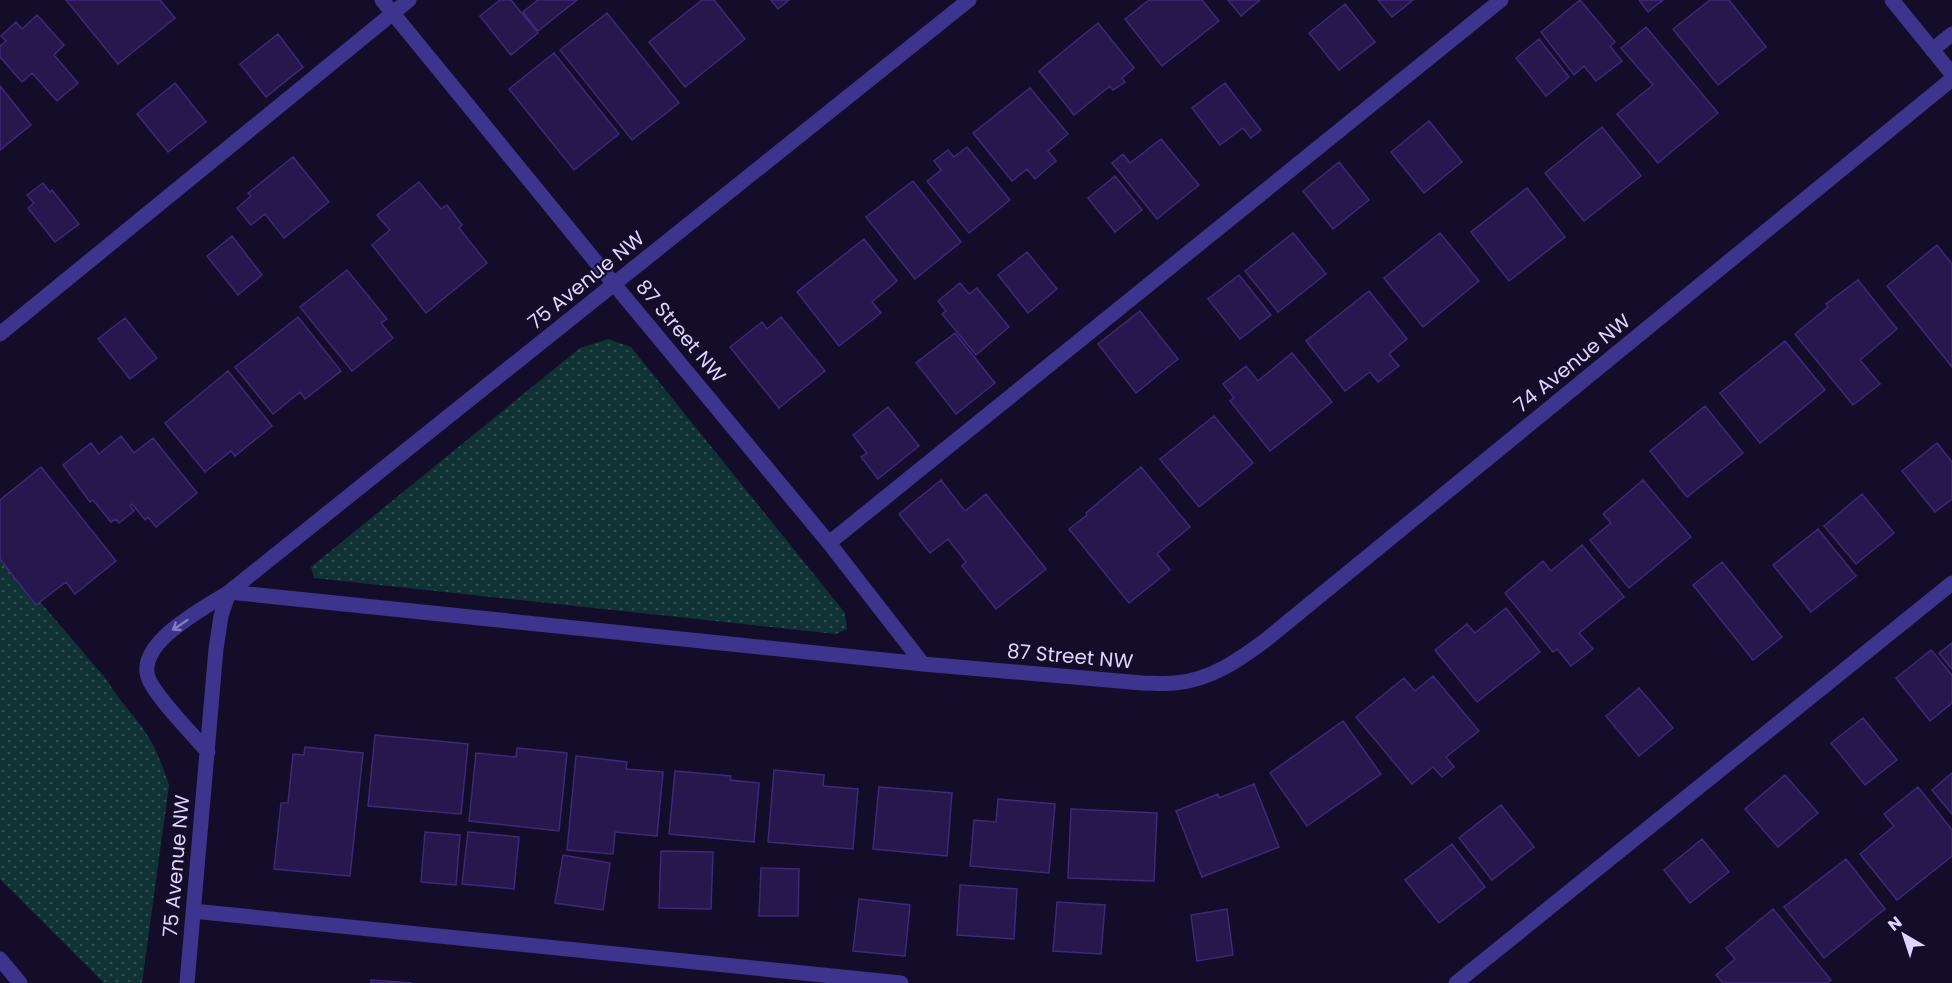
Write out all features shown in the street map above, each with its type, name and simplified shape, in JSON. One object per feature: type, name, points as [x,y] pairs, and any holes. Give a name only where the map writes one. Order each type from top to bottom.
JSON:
[{"type":"street","name":"87 Street NW","points":[[382,0],[830,543],[923,664]]},
{"type":"street","points":[[0,334],[408,0]]},
{"type":"street","name":"75 Avenue NW","points":[[208,752],[154,689],[147,676],[146,663],[152,649],[171,631],[229,592],[969,0]]},
{"type":"street","points":[[830,543],[1501,0]]},
{"type":"street","points":[[1892,0],[1952,74]]},
{"type":"street","points":[[1932,50],[1952,34]]},
{"type":"street","name":"74 Avenue NW","points":[[1214,674],[1237,662],[1267,639],[1952,79]]},
{"type":"street","points":[[1456,983],[1952,583]]},
{"type":"street","name":"87 Street NW","points":[[229,592],[923,664],[1142,683],[1176,683],[1214,674]]},
{"type":"street","name":"75 Avenue NW","points":[[187,983],[216,649],[220,616],[229,592]]},
{"type":"street","points":[[193,911],[901,983]]},
{"type":"street","points":[[0,959],[20,983]]},
{"type":"green space","points":[[608,339],[631,347],[845,613],[847,629],[836,634],[314,578],[311,567],[580,348]]},
{"type":"green space","points":[[0,555],[107,680],[141,726],[157,752],[169,785],[142,983],[104,983],[0,879]]},
{"type":"building","points":[[66,0],[160,0],[175,18],[118,64]]},
{"type":"building","points":[[500,0],[511,0],[538,33],[511,55],[480,16]]},
{"type":"building","points":[[538,0],[577,0],[538,31],[523,12]]},
{"type":"building","points":[[702,0],[714,0],[745,39],[685,87],[649,42]]},
{"type":"building","points":[[771,0],[789,0],[778,9]]},
{"type":"building","points":[[1149,0],[1202,0],[1219,21],[1162,66],[1125,19]]},
{"type":"building","points":[[1228,0],[1260,0],[1241,16]]},
{"type":"building","points":[[1378,0],[1413,0],[1392,17]]},
{"type":"building","points":[[1580,0],[1615,42],[1610,46],[1622,61],[1596,81],[1584,66],[1574,75],[1541,32]]},
{"type":"building","points":[[1639,0],[1663,0],[1648,12]]},
{"type":"building","points":[[1710,0],[1729,0],[1766,47],[1718,85],[1673,29]]},
{"type":"building","points":[[1345,4],[1375,42],[1339,70],[1309,33]]},
{"type":"building","points":[[607,13],[679,103],[632,140],[560,50]]},
{"type":"building","points":[[37,15],[64,45],[54,55],[78,83],[57,101],[32,73],[22,82],[0,57],[0,46],[6,41],[1,36],[16,22],[22,29]]},
{"type":"building","points":[[1098,23],[1134,68],[1122,78],[1125,82],[1113,90],[1110,86],[1074,115],[1039,71]]},
{"type":"building","points":[[1646,27],[1718,113],[1658,163],[1617,114],[1653,85],[1621,48]]},
{"type":"building","points":[[278,34],[303,67],[266,97],[240,64]]},
{"type":"building","points":[[1539,39],[1569,77],[1546,96],[1516,58]]},
{"type":"building","points":[[554,53],[619,134],[574,170],[509,89]]},
{"type":"building","points":[[175,83],[206,122],[168,152],[137,114]]},
{"type":"building","points":[[1225,83],[1261,130],[1251,138],[1243,128],[1220,145],[1192,108]]},
{"type":"building","points":[[0,86],[31,125],[0,150]]},
{"type":"building","points":[[1030,88],[1068,134],[1048,151],[1056,161],[1035,179],[1027,169],[1012,181],[973,133]]},
{"type":"building","points":[[1429,121],[1462,162],[1424,193],[1391,152]]},
{"type":"building","points":[[1602,127],[1641,176],[1584,221],[1545,173]]},
{"type":"building","points":[[1161,139],[1199,185],[1157,219],[1112,163],[1123,154],[1130,163]]},
{"type":"building","points":[[967,147],[1010,200],[969,233],[927,181],[941,170],[934,161],[948,150],[954,157]]},
{"type":"building","points":[[293,157],[329,202],[284,238],[265,214],[251,225],[237,208],[251,196],[248,193]]},
{"type":"building","points":[[1339,162],[1369,200],[1333,229],[1303,191]]},
{"type":"building","points":[[1115,176],[1142,210],[1115,232],[1088,198]]},
{"type":"building","points":[[913,181],[961,242],[915,279],[866,217]]},
{"type":"building","points":[[419,182],[441,209],[447,205],[462,225],[459,228],[487,263],[426,313],[372,245],[390,230],[377,215]]},
{"type":"building","points":[[43,183],[50,192],[52,190],[79,224],[55,242],[28,208],[34,203],[27,195]]},
{"type":"building","points":[[1527,188],[1565,237],[1509,281],[1471,232]]},
{"type":"building","points":[[1293,233],[1326,274],[1278,312],[1245,271]]},
{"type":"building","points":[[1440,233],[1479,281],[1423,327],[1384,278]]},
{"type":"building","points":[[232,236],[262,275],[238,295],[207,256]]},
{"type":"building","points":[[864,239],[897,281],[872,302],[881,313],[839,346],[797,292]]},
{"type":"building","points":[[1937,245],[1952,264],[1952,367],[1887,286]]},
{"type":"building","points":[[1027,252],[1057,289],[1028,313],[998,275]]},
{"type":"building","points":[[347,270],[387,319],[381,323],[393,338],[352,371],[300,307]]},
{"type":"building","points":[[1239,275],[1271,315],[1240,339],[1208,299]]},
{"type":"building","points":[[1858,280],[1897,329],[1860,360],[1880,384],[1853,405],[1795,334],[1828,307],[1826,304]]},
{"type":"building","points":[[960,283],[969,294],[977,288],[1009,327],[976,355],[942,314],[946,311],[938,301]]},
{"type":"building","points":[[1369,291],[1407,339],[1389,354],[1399,366],[1378,382],[1370,372],[1345,391],[1306,341]]},
{"type":"building","points":[[1140,311],[1178,359],[1136,393],[1098,344]]},
{"type":"building","points":[[298,317],[341,371],[305,399],[300,392],[273,414],[235,367]]},
{"type":"building","points":[[781,317],[825,371],[779,408],[730,347],[762,322],[767,329]]},
{"type":"building","points":[[125,318],[157,358],[130,379],[98,339]]},
{"type":"building","points":[[955,333],[995,383],[956,414],[916,363]]},
{"type":"building","points":[[1785,341],[1825,390],[1760,443],[1720,393]]},
{"type":"building","points":[[1292,353],[1332,402],[1270,451],[1230,401],[1234,398],[1223,384],[1246,366],[1258,381]]},
{"type":"building","points":[[228,371],[272,426],[235,456],[231,451],[205,472],[165,423]]},
{"type":"building","points":[[1705,406],[1743,453],[1687,497],[1650,451]]},
{"type":"building","points":[[888,407],[919,446],[878,479],[861,457],[867,453],[853,435]]},
{"type":"building","points":[[1214,416],[1253,463],[1199,507],[1160,459]]},
{"type":"building","points":[[121,436],[134,453],[153,438],[197,493],[156,527],[148,517],[145,520],[132,504],[130,506],[134,511],[119,523],[116,519],[111,522],[93,500],[90,502],[63,465],[91,443],[99,454]]},
{"type":"building","points":[[1937,443],[1952,462],[1952,499],[1935,512],[1902,471]]},
{"type":"building","points":[[41,467],[116,561],[75,594],[66,582],[36,605],[0,559],[0,500]]},
{"type":"building","points":[[1141,467],[1190,527],[1157,554],[1170,570],[1129,603],[1069,529]]},
{"type":"building","points":[[941,480],[965,511],[986,494],[1046,569],[996,609],[962,566],[966,562],[948,539],[930,553],[899,514]]},
{"type":"building","points":[[1643,480],[1691,537],[1629,588],[1590,540],[1611,523],[1603,514]]},
{"type":"building","points":[[1862,494],[1894,533],[1856,564],[1824,526]]},
{"type":"building","points":[[1818,529],[1856,576],[1811,612],[1773,565]]},
{"type":"building","points":[[1582,545],[1624,597],[1579,633],[1593,649],[1571,666],[1557,649],[1553,652],[1505,593],[1543,561],[1551,571]]},
{"type":"building","points":[[1722,562],[1782,637],[1753,660],[1693,585]]},
{"type":"building","points":[[1506,608],[1540,652],[1477,702],[1435,650],[1467,624],[1475,633]]},
{"type":"building","points":[[1952,643],[1952,669],[1939,653]]},
{"type":"building","points":[[1931,650],[1952,675],[1952,703],[1930,721],[1896,678]]},
{"type":"building","points":[[1433,676],[1479,731],[1446,757],[1454,767],[1442,777],[1433,767],[1412,784],[1356,717],[1404,678],[1415,691]]},
{"type":"building","points":[[1639,688],[1673,728],[1639,756],[1606,716]]},
{"type":"building","points":[[1863,718],[1897,760],[1865,785],[1831,743]]},
{"type":"building","points":[[1343,721],[1381,774],[1307,826],[1270,773]]},
{"type":"building","points":[[375,735],[468,744],[461,814],[368,806]]},
{"type":"building","points":[[305,747],[363,753],[350,876],[274,869],[281,803],[288,803],[293,754],[304,755]]},
{"type":"building","points":[[517,748],[567,753],[559,831],[469,821],[476,753],[516,757]]},
{"type":"building","points":[[576,756],[627,762],[626,769],[663,772],[657,836],[615,832],[613,854],[567,850]]},
{"type":"building","points":[[774,770],[824,775],[823,786],[858,789],[853,849],[768,842]]},
{"type":"building","points":[[675,771],[731,776],[730,780],[759,783],[754,842],[669,834]]},
{"type":"building","points":[[1952,773],[1952,814],[1932,790]]},
{"type":"building","points":[[1785,775],[1818,813],[1778,847],[1745,809]]},
{"type":"building","points":[[1254,784],[1279,847],[1202,877],[1176,811],[1218,794],[1219,798]]},
{"type":"building","points":[[879,787],[952,793],[947,856],[873,849]]},
{"type":"building","points":[[1918,787],[1952,830],[1952,856],[1897,900],[1860,854],[1894,826],[1884,814]]},
{"type":"building","points":[[998,799],[1055,804],[1049,873],[970,866],[974,820],[996,822]]},
{"type":"building","points":[[1501,805],[1534,847],[1492,880],[1459,838]]},
{"type":"building","points":[[1071,809],[1157,813],[1154,881],[1068,878]]},
{"type":"building","points":[[425,832],[460,835],[456,885],[421,882]]},
{"type":"building","points":[[468,832],[519,837],[514,889],[462,884]]},
{"type":"building","points":[[1702,839],[1729,872],[1690,903],[1664,870]]},
{"type":"building","points":[[1452,844],[1485,887],[1439,923],[1405,880]]},
{"type":"building","points":[[661,851],[713,852],[711,909],[659,908]]},
{"type":"building","points":[[563,855],[610,863],[603,910],[555,903]]},
{"type":"building","points":[[1846,859],[1885,909],[1824,958],[1784,907]]},
{"type":"building","points":[[761,868],[799,869],[798,916],[759,916]]},
{"type":"building","points":[[960,885],[1017,889],[1014,939],[957,935]]},
{"type":"building","points":[[859,899],[910,905],[905,956],[853,951]]},
{"type":"building","points":[[1057,902],[1105,905],[1101,954],[1053,951]]},
{"type":"building","points":[[1227,909],[1233,955],[1197,961],[1191,915]]},
{"type":"building","points":[[1773,909],[1831,980],[1827,983],[1723,983],[1716,975],[1735,959],[1726,948]]},
{"type":"building","points":[[371,980],[412,983],[371,983]]}]
